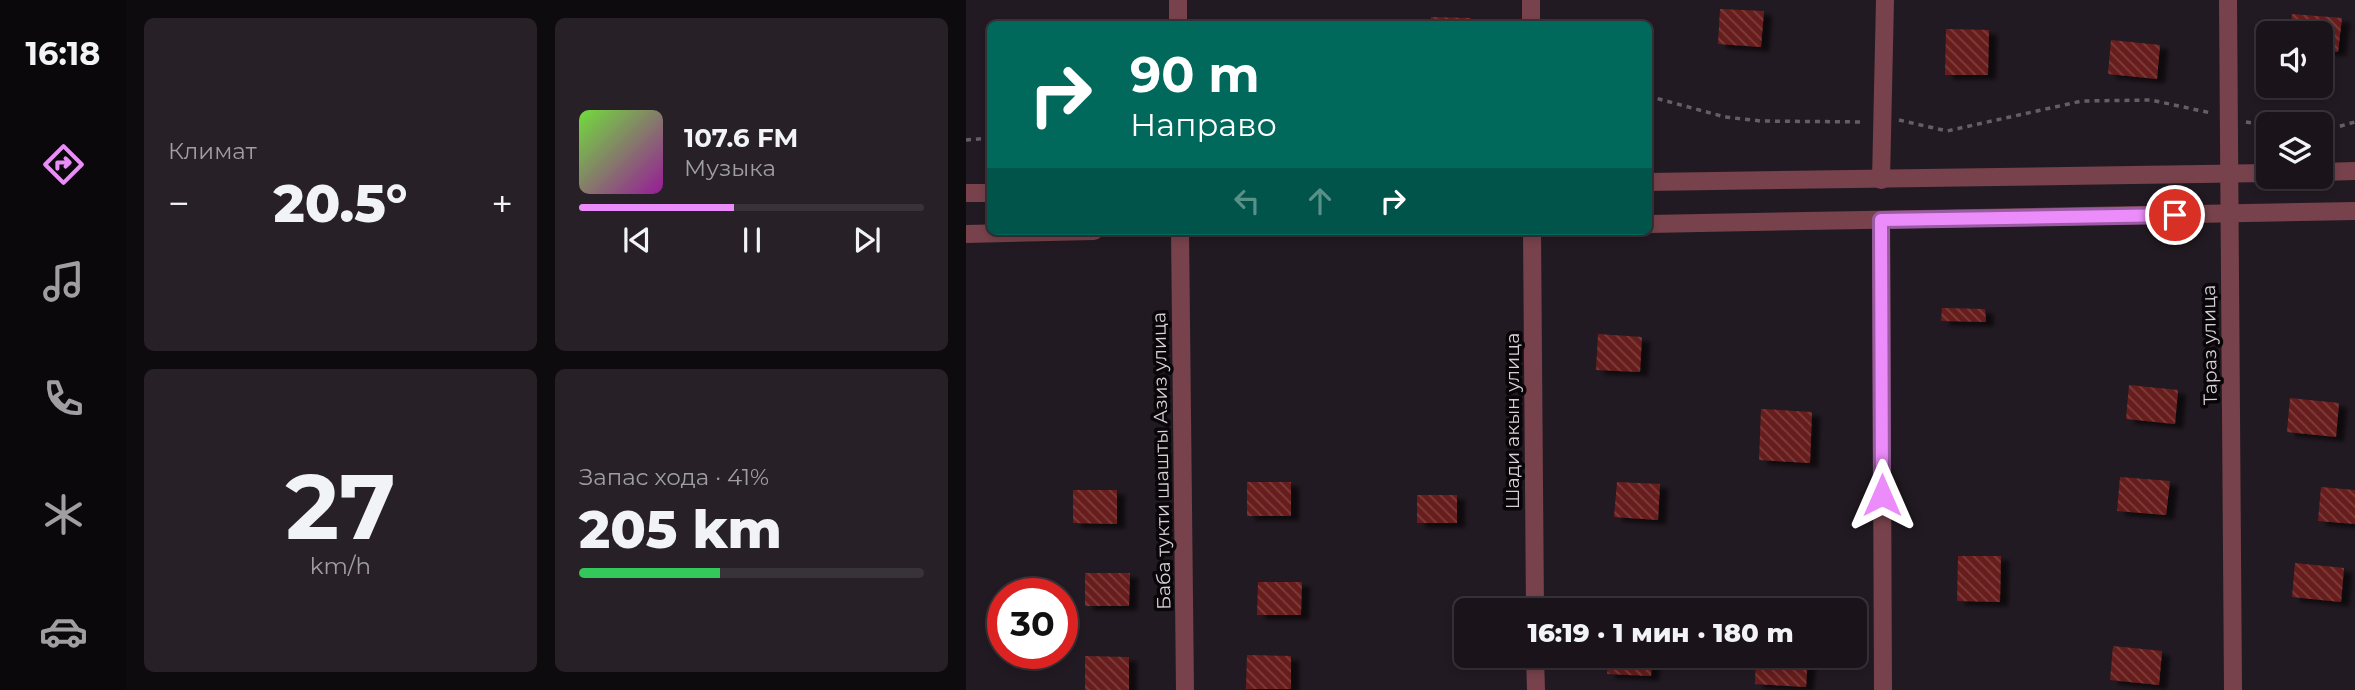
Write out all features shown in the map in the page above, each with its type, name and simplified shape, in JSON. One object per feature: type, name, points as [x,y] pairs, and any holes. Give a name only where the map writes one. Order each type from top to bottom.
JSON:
[{"type":"street","points":[[1178,0],[1178,21]]},
{"type":"street","points":[[1531,0],[1531,21]]},
{"type":"street","points":[[1881,180],[1885,0]]},
{"type":"street","name":"Тараз улица","points":[[2228,0],[2234,690]]},
{"type":"street","points":[[2333,172],[2355,171]]},
{"type":"street","points":[[1652,181],[2256,173]]},
{"type":"street","points":[[966,193],[987,193]]},
{"type":"street","points":[[1652,225],[2355,211]]},
{"type":"street","points":[[1881,220],[1883,690]]},
{"type":"street","points":[[966,234],[987,234]]},
{"type":"street","name":"Баба тукти шашты Азиз улица","points":[[1180,235],[1185,690]]},
{"type":"street","name":"Шади акын улица","points":[[1532,235],[1535,598]]},
{"type":"street","points":[[1535,668],[1536,690]]},
{"type":"path","points":[[1652,97],[1725,117],[1749,120],[1895,119],[1947,131],[2082,101],[2151,100],[2256,122]]},
{"type":"path","points":[[2333,125],[2355,122]]},
{"type":"path","points":[[966,140],[987,138]]},
{"type":"building","points":[[1720,9],[1764,11],[1761,47],[1718,44]]},
{"type":"building","points":[[2292,14],[2342,18],[2338,52],[2333,51],[2333,21],[2291,21]]},
{"type":"building","points":[[1431,17],[1471,18],[1471,21],[1431,21]]},
{"type":"building","points":[[1946,29],[1989,30],[1988,75],[1945,75]]},
{"type":"building","points":[[2111,40],[2160,45],[2157,79],[2108,74]]},
{"type":"building","points":[[1942,308],[1985,309],[1986,322],[1941,321]]},
{"type":"building","points":[[1598,334],[1642,337],[1640,372],[1596,370]]},
{"type":"building","points":[[2129,385],[2178,390],[2175,424],[2126,419]]},
{"type":"building","points":[[2290,398],[2339,403],[2336,437],[2287,432]]},
{"type":"building","points":[[1761,409],[1812,412],[1810,463],[1759,460]]},
{"type":"building","points":[[2120,477],[2170,481],[2166,515],[2117,511]]},
{"type":"building","points":[[1247,482],[1291,482],[1291,516],[1247,516]]},
{"type":"building","points":[[1617,482],[1660,484],[1658,520],[1614,517]]},
{"type":"building","points":[[2321,487],[2355,490],[2355,524],[2318,521]]},
{"type":"building","points":[[1073,490],[1117,490],[1117,524],[1073,523]]},
{"type":"building","points":[[1417,495],[1457,495],[1457,523],[1417,523]]},
{"type":"building","points":[[1958,556],[2001,556],[2000,602],[1957,601]]},
{"type":"building","points":[[2295,563],[2344,568],[2341,602],[2292,597]]},
{"type":"building","points":[[1085,573],[1130,573],[1129,606],[1085,606]]},
{"type":"building","points":[[1258,582],[1302,582],[1301,615],[1257,615]]},
{"type":"building","points":[[2113,646],[2162,651],[2159,685],[2110,680]]},
{"type":"building","points":[[1247,655],[1291,656],[1291,689],[1246,689]]},
{"type":"building","points":[[1085,656],[1129,657],[1129,690],[1085,690]]},
{"type":"building","points":[[1608,668],[1651,668],[1651,676],[1607,674]]},
{"type":"building","points":[[1756,668],[1807,668],[1806,687],[1755,684]]},
{"type":"route","points":[[1882,495],[1881,220],[2175,215]]}]
